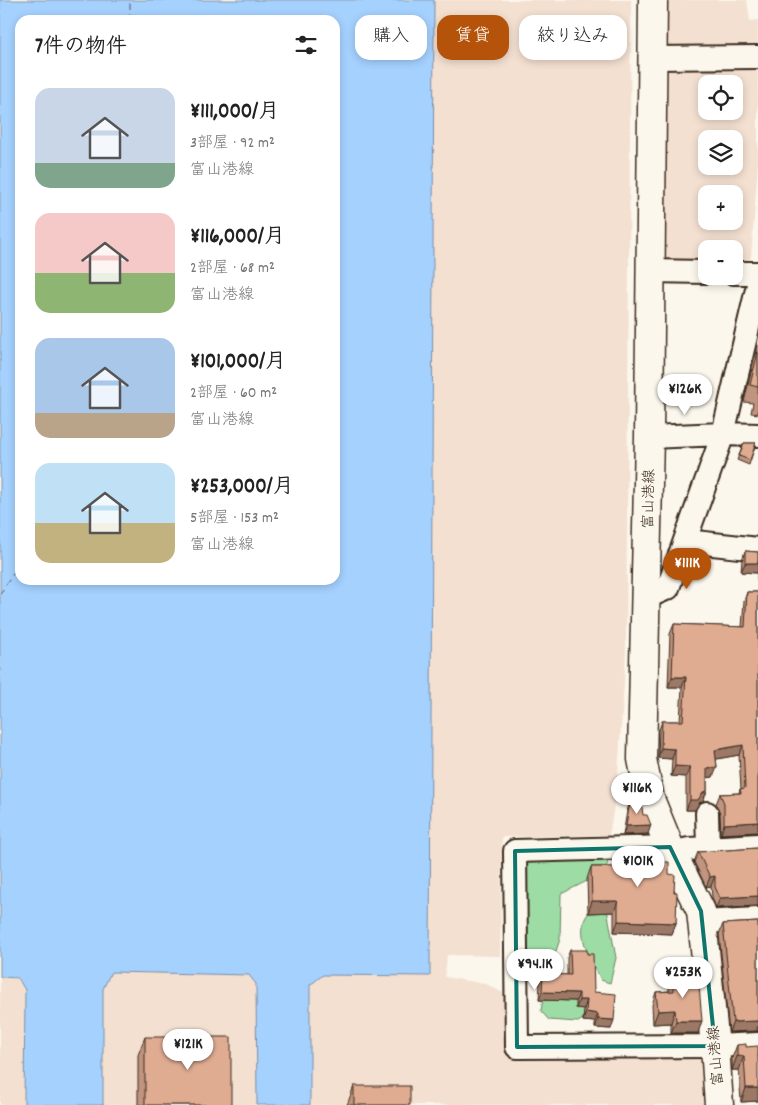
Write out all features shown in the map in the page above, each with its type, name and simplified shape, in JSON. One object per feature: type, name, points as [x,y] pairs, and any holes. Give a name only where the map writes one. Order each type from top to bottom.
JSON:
[{"type":"main road","name":"富山港線","points":[[653,0],[654,58],[649,437],[642,759],[650,799],[671,850],[701,912],[719,1105]]},
{"type":"street","points":[[654,58],[758,57]]},
{"type":"street","points":[[650,271],[698,272]]},
{"type":"street","points":[[743,273],[758,274]]},
{"type":"street","points":[[645,598],[668,588],[686,541],[723,434],[758,285]]},
{"type":"street","points":[[649,437],[723,434],[758,436]]},
{"type":"street","points":[[686,541],[758,549]]},
{"type":"street","points":[[707,813],[708,848]]},
{"type":"street","points":[[758,845],[671,850],[515,851],[517,1047],[758,1044]]},
{"type":"street","points":[[702,922],[758,919]]},
{"type":"highlighted area","points":[[670,847],[701,911],[715,1046],[517,1047],[515,851]]},
{"type":"shaded area","points":[[434,0],[631,0],[626,652],[617,789],[609,835],[502,837],[500,956],[447,955],[445,977],[486,984],[503,993],[510,1056],[705,1052],[708,1105],[0,1105],[0,977],[103,989],[111,972],[430,976]]},
{"type":"shaded area","points":[[665,0],[747,0],[750,21],[758,20],[758,48],[668,48],[664,44]]},
{"type":"shaded area","points":[[758,66],[758,163],[751,258],[744,262],[743,240],[698,240],[698,262],[665,262],[665,72],[669,67]]},
{"type":"green space","points":[[603,857],[608,863],[603,873],[561,894],[560,939],[550,969],[529,972],[520,959],[525,864],[532,860]]},
{"type":"green space","points":[[595,904],[606,904],[616,958],[610,983],[601,980],[587,952],[583,936],[584,921]]},
{"type":"green space","points":[[573,981],[588,1016],[578,1022],[549,1020],[541,1011],[544,992]]},
{"type":"water","points":[[0,0],[434,0],[430,976],[323,975],[310,985],[310,1105],[257,1105],[256,984],[249,975],[111,972],[103,989],[103,1105],[24,1105],[25,990],[18,978],[0,977]]},
{"type":"building","points":[[758,352],[758,387],[750,385]]},
{"type":"building","points":[[744,443],[756,443],[750,460],[739,456]]},
{"type":"building","points":[[745,551],[758,552],[758,563],[745,563]]},
{"type":"building","points":[[747,592],[758,592],[758,822],[724,824],[724,803],[720,794],[741,793],[740,789],[745,788],[743,745],[715,750],[717,767],[707,768],[707,791],[703,792],[698,800],[690,800],[690,767],[675,766],[675,749],[661,748],[662,721],[683,721],[686,677],[672,677],[674,624],[745,627]]},
{"type":"building","points":[[641,800],[643,815],[647,815],[651,825],[626,826],[630,802]]},
{"type":"building","points":[[758,848],[758,896],[720,898],[715,887],[715,876],[710,877],[698,852]]},
{"type":"building","points":[[654,849],[654,862],[669,862],[669,874],[675,875],[674,892],[677,892],[676,923],[618,921],[618,901],[592,901],[591,867],[617,867],[617,864],[623,864],[623,850]]},
{"type":"building","points":[[758,922],[758,1021],[733,1022],[723,924]]},
{"type":"building","points":[[570,950],[587,950],[587,954],[593,954],[594,992],[616,994],[614,1020],[598,1019],[598,1014],[586,1012],[587,1000],[579,1000],[579,993],[542,992],[543,974],[571,975]]},
{"type":"building","points":[[698,974],[702,1021],[676,1021],[675,1010],[658,1011],[656,992],[674,991],[673,975]]},
{"type":"building","points":[[145,1037],[231,1037],[231,1105],[145,1105]]},
{"type":"building","points":[[746,1044],[746,1047],[758,1046],[758,1088],[746,1088],[744,1056],[737,1056],[737,1045]]},
{"type":"building","points":[[354,1086],[410,1086],[410,1105],[354,1105]]},
{"type":"ferry route","points":[[130,0],[130,15]]},
{"type":"ferry route","points":[[0,594],[15,571]]}]
